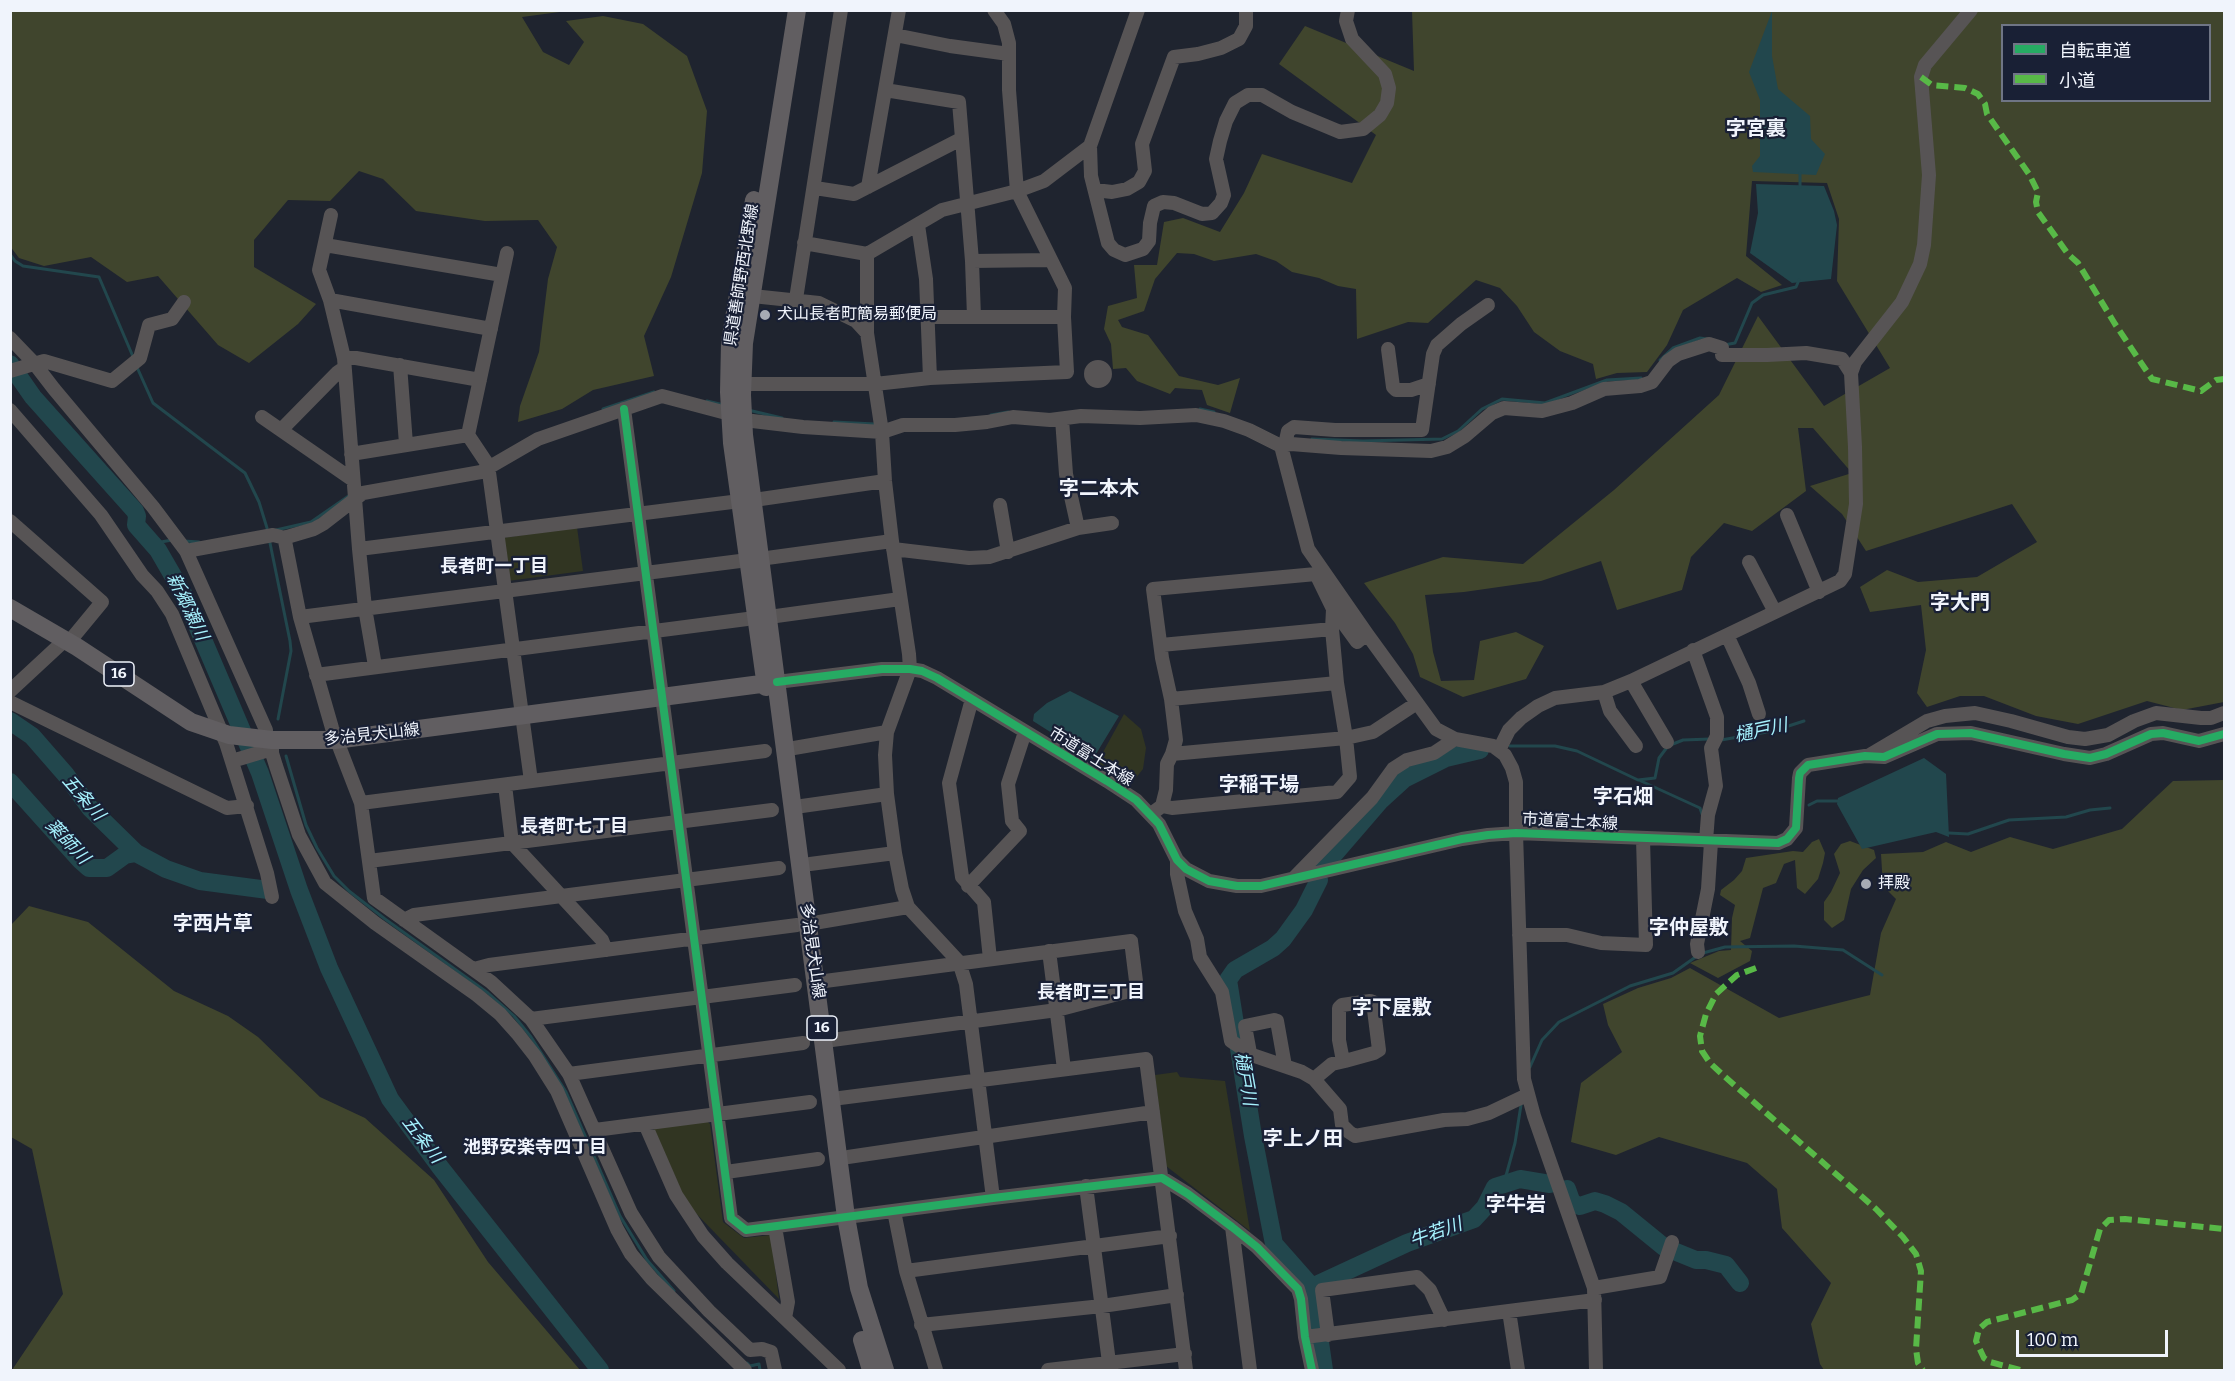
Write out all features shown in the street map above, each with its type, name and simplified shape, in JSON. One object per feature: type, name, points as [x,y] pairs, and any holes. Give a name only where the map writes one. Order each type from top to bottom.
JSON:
[{"type":"main road","name":"県道善師野西北野線","points":[[744,295],[785,10]]},
{"type":"main road","name":"県道善師野西北野線","points":[[771,683],[769,616],[754,500],[737,411],[730,342],[744,295],[780,123],[797,10]]},
{"type":"main road","name":"県道善師野西北野線","points":[[737,411],[732,443],[771,683]]},
{"type":"main road","name":"多治見犬山線","points":[[10,608],[67,641],[191,722],[268,745],[335,740],[771,683],[841,1217],[842,1261],[871,1371]]},
{"type":"main road","name":"多治見犬山線","points":[[841,1217],[859,1288],[885,1371]]},
{"type":"street","points":[[796,299],[841,10]]},
{"type":"street","points":[[868,187],[899,10]]},
{"type":"street","points":[[994,10],[1004,24],[1009,54],[1009,90],[1017,190],[1065,288],[1067,372]]},
{"type":"street","points":[[1138,10],[1090,146],[1091,176],[1108,243],[1114,250],[1125,255],[1143,249],[1149,242],[1154,206],[1164,202],[1174,203],[1202,214],[1212,213],[1221,203],[1224,195],[1216,159],[1220,141],[1226,121],[1235,104],[1248,95],[1262,95],[1292,112],[1340,132],[1363,129],[1380,115],[1387,103],[1389,88],[1385,74],[1352,39],[1346,21],[1348,10]]},
{"type":"street","points":[[1095,189],[1112,192],[1127,189],[1139,182],[1145,171],[1142,144],[1174,57],[1221,48],[1239,39],[1246,26],[1246,10]]},
{"type":"street","points":[[1499,750],[1509,730],[1538,706],[1555,698],[1604,692],[1631,681],[1819,592],[1840,581],[1845,574],[1856,504],[1851,373],[1855,362],[1902,302],[1920,264],[1929,175],[1921,77],[1925,65],[1971,10]]},
{"type":"street","points":[[895,35],[1009,54]]},
{"type":"street","points":[[885,90],[959,102],[968,201],[974,317]]},
{"type":"street","points":[[815,188],[854,194],[961,139]]},
{"type":"street","points":[[804,243],[867,254],[942,210],[1044,181],[1090,146]]},
{"type":"street","points":[[331,215],[319,270],[330,300],[344,363],[365,608],[375,666]]},
{"type":"street","points":[[918,225],[926,279],[930,378]]},
{"type":"street","points":[[325,244],[502,275]]},
{"type":"street","points":[[507,253],[468,435],[487,464],[531,781]]},
{"type":"street","points":[[867,254],[867,333],[880,416],[892,545],[910,669],[887,732],[885,755],[887,794],[895,853],[908,907],[932,930],[959,962],[966,984],[993,1198]]},
{"type":"street","points":[[972,261],[1051,260]]},
{"type":"street","points":[[744,295],[819,303],[856,321],[867,333]]},
{"type":"street","points":[[330,300],[491,329]]},
{"type":"street","points":[[10,371],[44,361],[112,381],[134,365],[149,325],[172,319],[184,302]]},
{"type":"street","points":[[1488,305],[1437,345],[1433,354],[1422,430],[1335,430],[1294,427],[1288,431],[1283,445],[1308,549],[1436,729],[1455,739],[1499,750],[1505,755],[1516,782],[1523,1068],[1527,1095],[1595,1294],[1596,1371]]},
{"type":"street","points":[[927,317],[1064,317]]},
{"type":"street","points":[[10,338],[34,363],[180,544],[266,730],[268,745],[299,835],[325,882],[375,923],[477,995],[500,1014],[517,1033],[557,1091],[617,1228],[631,1254],[652,1279],[745,1371]]},
{"type":"street","points":[[262,417],[354,491],[363,493],[481,472],[487,464],[538,439],[662,396],[803,427],[882,432],[903,425],[955,425],[1013,417],[1050,420],[1081,416],[1140,418],[1196,415],[1249,429],[1283,445],[1411,451],[1447,447],[1465,436],[1492,413],[1504,408],[1542,411],[1604,389],[1640,386],[1652,382],[1668,361],[1678,354],[1709,344],[1722,348],[1722,355],[1806,352],[1842,359],[1851,373]]},
{"type":"street","points":[[1388,349],[1393,387],[1396,390],[1411,390],[1429,384]]},
{"type":"street","points":[[281,430],[344,363],[356,358],[480,380]]},
{"type":"street","points":[[400,365],[406,444]]},
{"type":"street","points":[[746,384],[875,384],[930,378],[1090,373]]},
{"type":"street","points":[[624,409],[731,1218],[746,1230],[1162,1178],[1188,1194],[1257,1247],[1298,1289],[1312,1371]]},
{"type":"street","points":[[10,410],[101,515],[172,614],[236,760],[272,897]]},
{"type":"street","points":[[1062,419],[1065,474],[1078,528]]},
{"type":"street","points":[[351,454],[468,435]]},
{"type":"street","points":[[754,500],[885,481]]},
{"type":"street","points":[[180,544],[273,535],[285,538],[323,524],[354,491]]},
{"type":"street","points":[[359,549],[638,512],[732,502]]},
{"type":"street","points":[[1000,506],[1008,552]]},
{"type":"street","points":[[1786,514],[1819,592]]},
{"type":"street","points":[[10,521],[102,602],[67,641],[10,691]]},
{"type":"street","points":[[767,558],[892,545],[969,558],[989,557],[1078,528],[1112,523]]},
{"type":"street","points":[[285,538],[285,548],[300,616],[316,675],[335,740],[361,803],[374,898],[474,969],[508,996],[531,1019],[569,1074],[632,1213],[659,1257],[708,1311],[750,1350],[762,1349],[771,1352],[775,1371]]},
{"type":"street","points":[[300,616],[740,561]]},
{"type":"street","points":[[1749,562],[1775,612]]},
{"type":"street","points":[[1156,810],[1166,790],[1167,764],[1176,740],[1172,699],[1161,645],[1154,589],[1316,574],[1333,609],[1357,642],[1367,634]]},
{"type":"street","points":[[769,616],[900,599]]},
{"type":"street","points":[[1156,810],[1337,792],[1350,777],[1337,683],[1332,629],[1333,609]]},
{"type":"street","points":[[316,675],[747,619]]},
{"type":"street","points":[[1161,645],[1332,629]]},
{"type":"street","points":[[1727,635],[1749,683],[1759,714]]},
{"type":"street","points":[[1693,650],[1717,717],[1717,736],[1711,748],[1716,786],[1708,815],[1708,889],[1697,944],[1698,952]]},
{"type":"street","name":"市道富士本線","points":[[771,683],[882,669],[922,671],[1156,810],[1159,824],[1177,860],[1197,876],[1222,884],[1261,886],[1462,839],[1516,833],[1774,844],[1787,839],[1796,828],[1799,778],[1804,769],[1814,763],[1868,756],[1884,757],[1936,734],[1971,733],[2090,758],[2106,754],[2151,734],[2163,733],[2199,741],[2224,734]]},
{"type":"street","points":[[1631,681],[1667,742]]},
{"type":"street","points":[[1172,699],[1337,683]]},
{"type":"street","points":[[1604,692],[1610,711],[1636,746]]},
{"type":"street","points":[[972,699],[949,783],[962,877],[984,902],[990,959]]},
{"type":"street","points":[[10,702],[227,808],[247,806]]},
{"type":"street","points":[[1172,754],[1346,738],[1373,732],[1418,703]]},
{"type":"street","name":"市道富士本線","points":[[1868,756],[1927,721],[1945,716],[1976,713],[2061,736],[2085,739],[2108,735],[2156,713],[2201,718],[2211,718],[2224,713]]},
{"type":"street","points":[[794,747],[887,732]]},
{"type":"street","points":[[968,886],[1020,831],[1012,821],[1008,784],[1025,732]]},
{"type":"street","points":[[1295,878],[1372,798],[1393,769],[1407,760],[1434,753],[1455,739]]},
{"type":"street","points":[[236,760],[268,745]]},
{"type":"street","points":[[361,803],[765,751]]},
{"type":"street","points":[[505,785],[512,843],[602,940],[606,950]]},
{"type":"street","points":[[802,806],[887,794]]},
{"type":"street","points":[[369,861],[772,810]]},
{"type":"street","points":[[1519,935],[1567,935],[1601,943],[1646,945],[1643,839]]},
{"type":"street","points":[[810,864],[895,853]]},
{"type":"street","points":[[1177,860],[1177,874],[1185,911],[1197,939],[1200,957],[1222,992],[1231,1041],[1247,1052],[1302,1072],[1314,1079],[1340,1109],[1342,1125],[1355,1136],[1435,1122],[1467,1119],[1489,1113],[1527,1095]]},
{"type":"street","points":[[404,920],[414,915],[779,868]]},
{"type":"street","points":[[474,969],[489,965],[803,925],[908,907]]},
{"type":"street","points":[[825,981],[1131,941],[1137,989],[1057,1011],[832,1040]]},
{"type":"street","points":[[1049,951],[1064,1069]]},
{"type":"street","points":[[531,1019],[795,985]]},
{"type":"street","points":[[1314,1079],[1332,1064],[1343,1061],[1379,1050],[1373,1002],[1342,1005],[1339,1008],[1339,1040],[1343,1061]]},
{"type":"street","points":[[1247,1052],[1245,1026],[1277,1021],[1285,1066]]},
{"type":"street","points":[[569,1074],[803,1043]]},
{"type":"street","points":[[840,1098],[1146,1059],[1186,1371]]},
{"type":"street","points":[[596,1130],[810,1102]]},
{"type":"street","points":[[848,1156],[1153,1112]]},
{"type":"street","points":[[645,1124],[676,1195],[703,1236],[727,1263],[838,1371]]},
{"type":"street","points":[[726,1172],[818,1159]]},
{"type":"street","points":[[1086,1186],[1110,1366]]},
{"type":"street","points":[[894,1211],[906,1271],[936,1371]]},
{"type":"street","points":[[775,1227],[788,1302],[785,1318]]},
{"type":"street","points":[[1232,1227],[1250,1371]]},
{"type":"street","points":[[906,1271],[1170,1236]]},
{"type":"street","points":[[1305,1337],[1509,1311],[1595,1294],[1660,1277],[1670,1249]]},
{"type":"street","points":[[1327,1335],[1322,1290],[1417,1277],[1430,1290],[1444,1320]]},
{"type":"street","points":[[921,1325],[1102,1306],[1177,1295]]},
{"type":"street","points":[[1509,1311],[1518,1371]]},
{"type":"street","points":[[1048,1371],[1110,1366],[1185,1354]]},
{"type":"shaded area","points":[[10,11],[567,11],[522,17],[543,52],[569,65],[584,42],[566,21],[603,16],[643,24],[687,56],[707,111],[702,173],[671,277],[644,336],[654,376],[593,390],[562,409],[518,422],[520,406],[539,352],[548,279],[557,247],[538,220],[485,221],[416,211],[383,179],[359,171],[330,201],[288,200],[254,240],[254,267],[316,304],[298,324],[249,363],[218,345],[158,276],[127,282],[91,257],[44,266],[19,258],[10,246]]},
{"type":"shaded area","points":[[1412,11],[2224,11],[2224,702],[2182,710],[2147,701],[2078,724],[2036,716],[1984,696],[1960,696],[1927,707],[1917,693],[1926,650],[1921,605],[1870,612],[1860,587],[1887,570],[1918,582],[1977,577],[2037,542],[2012,504],[1866,551],[1842,514],[1810,486],[1852,473],[1813,428],[1798,428],[1806,491],[1752,531],[1724,523],[1691,557],[1682,590],[1617,610],[1601,561],[1541,581],[1425,595],[1433,652],[1441,681],[1474,680],[1480,641],[1516,632],[1544,646],[1526,679],[1463,697],[1420,677],[1413,654],[1395,623],[1364,583],[1443,557],[1523,564],[1614,490],[1719,395],[1758,316],[1824,406],[1890,368],[1837,281],[1839,219],[1827,183],[1752,181],[1746,256],[1782,285],[1761,292],[1737,278],[1683,310],[1667,345],[1647,372],[1617,373],[1596,379],[1593,364],[1560,351],[1534,332],[1517,306],[1500,288],[1476,280],[1428,323],[1408,322],[1357,339],[1356,289],[1292,272],[1276,261],[1256,254],[1214,261],[1194,254],[1177,253],[1155,279],[1144,311],[1118,320],[1122,327],[1148,335],[1179,376],[1218,385],[1240,378],[1230,413],[1207,405],[1202,390],[1175,388],[1170,394],[1137,381],[1126,368],[1113,369],[1111,344],[1104,329],[1108,306],[1137,298],[1134,265],[1157,265],[1164,222],[1183,218],[1220,232],[1244,193],[1262,154],[1352,183],[1376,135],[1279,64],[1305,26],[1414,71]]},
{"type":"shaded area","points":[[1772,11],[1772,56],[1778,89],[1810,116],[1811,139],[1825,154],[1816,175],[1753,172],[1752,166],[1760,156],[1760,100],[1749,72]]},
{"type":"shaded area","points":[[1756,184],[1824,186],[1837,225],[1831,279],[1792,283],[1750,253],[1758,213]]},
{"type":"shaded area","points":[[577,527],[583,571],[508,581],[502,538]]},
{"type":"shaded area","points":[[1070,691],[1119,716],[1093,759],[1033,721],[1034,714],[1047,703]]},
{"type":"shaded area","points":[[1124,714],[1141,729],[1146,748],[1143,769],[1131,784],[1097,763]]},
{"type":"shaded area","points":[[1924,758],[1946,774],[1949,837],[1936,832],[1862,849],[1837,804],[1838,798]]},
{"type":"shaded area","points":[[2224,780],[2224,1370],[1824,1370],[1820,1364],[1811,1324],[1831,1283],[1782,1228],[1777,1189],[1747,1163],[1659,1137],[1616,1155],[1571,1142],[1581,1083],[1622,1052],[1608,1025],[1603,1004],[1638,988],[1671,978],[1690,968],[1779,1018],[1870,995],[1881,933],[1896,899],[1883,886],[1881,854],[1923,852],[1946,842],[1971,852],[2010,837],[2053,849],[2122,829],[2173,781]]},
{"type":"shaded area","points":[[1819,839],[1825,853],[1823,863],[1818,879],[1805,894],[1797,888],[1795,860],[1784,864],[1776,883],[1763,888],[1750,938],[1740,941],[1752,951],[1750,961],[1718,978],[1690,963],[1719,951],[1731,950],[1732,918],[1735,905],[1720,895],[1721,890],[1742,871],[1746,858],[1793,851],[1803,852],[1812,842]]},
{"type":"shaded area","points":[[1850,841],[1874,850],[1876,858],[1863,870],[1851,889],[1844,920],[1832,928],[1824,920],[1824,902],[1840,873],[1834,854],[1841,844]]},
{"type":"shaded area","points":[[29,906],[88,922],[174,991],[228,1016],[258,1037],[320,1097],[365,1118],[434,1180],[488,1262],[580,1370],[12,1370],[63,1294],[32,1149],[11,1137],[11,925]]},
{"type":"shaded area","points":[[1177,1072],[1180,1077],[1225,1081],[1250,1231],[1166,1166],[1155,1075]]},
{"type":"shaded area","points":[[706,1120],[710,1124],[723,1222],[744,1238],[771,1235],[779,1299],[687,1204],[653,1127]]},
{"type":"waterway","points":[[1800,173],[1800,187]]},
{"type":"waterway","points":[[10,254],[23,266],[99,277],[134,359]]},
{"type":"waterway","points":[[1724,345],[1735,343],[1752,303],[1763,295],[1796,287],[1799,280]]},
{"type":"waterway","points":[[1660,360],[1673,348],[1700,338],[1707,339]]},
{"type":"waterway","name":"新郷瀬川","points":[[10,364],[33,397],[135,511],[136,525],[158,550],[184,595],[260,773],[299,890],[329,968],[390,1099],[440,1167],[600,1370]]},
{"type":"waterway","points":[[136,365],[153,403],[245,473],[259,502],[267,528]]},
{"type":"waterway","points":[[1312,439],[1363,441],[1442,439],[1458,431],[1482,409],[1502,399],[1545,403],[1607,380],[1641,378]]},
{"type":"waterway","points":[[603,409],[654,392]]},
{"type":"waterway","points":[[707,401],[724,405]]},
{"type":"waterway","points":[[1200,409],[1214,412]]},
{"type":"waterway","points":[[748,410],[782,418]]},
{"type":"waterway","points":[[991,415],[1008,412]]},
{"type":"waterway","points":[[834,422],[875,424]]},
{"type":"waterway","points":[[276,530],[311,522],[350,495]]},
{"type":"waterway","points":[[158,550],[161,542],[172,540]]},
{"type":"waterway","points":[[184,541],[199,542]]},
{"type":"waterway","points":[[270,543],[291,651],[278,719]]},
{"type":"waterway","name":"五条川","points":[[10,721],[32,736],[66,775],[90,808],[136,853],[166,869],[200,881],[268,890]]},
{"type":"waterway","name":"樋戸川","points":[[1721,740],[1773,731],[1804,721]]},
{"type":"waterway","name":"樋戸川","points":[[1510,746],[1555,746],[1577,751],[1638,780],[1655,778],[1659,758],[1668,746],[1683,740],[1710,739]]},
{"type":"waterway","name":"樋戸川","points":[[1325,865],[1381,800],[1404,779],[1446,758],[1480,750]]},
{"type":"waterway","points":[[286,756],[306,825],[334,876],[385,919],[488,993],[514,1016],[531,1037],[566,1092],[620,1216],[647,1260],[674,1291]]},
{"type":"waterway","points":[[1641,781],[1700,808],[1702,814]]},
{"type":"waterway","name":"薬師川","points":[[10,782],[89,868],[107,868],[125,855],[136,853]]},
{"type":"waterway","points":[[1809,805],[1817,801],[1838,801]]},
{"type":"waterway","points":[[1949,833],[1968,834],[2009,820],[2066,817],[2090,810],[2110,808]]},
{"type":"waterway","name":"樋戸川","points":[[1319,880],[1304,910],[1283,939],[1273,948],[1235,970],[1228,980],[1253,1136],[1274,1244],[1312,1287],[1324,1370]]},
{"type":"waterway","points":[[1703,953],[1725,947],[1794,946],[1843,950],[1882,975]]},
{"type":"waterway","points":[[1530,1067],[1542,1040],[1559,1022],[1630,986],[1673,973],[1697,956]]},
{"type":"waterway","points":[[1504,1183],[1515,1143],[1521,1105]]},
{"type":"waterway","name":"牛若川","points":[[1312,1287],[1407,1243],[1474,1219],[1485,1207],[1495,1187],[1520,1179],[1550,1184]]},
{"type":"waterway","name":"牛若川","points":[[1567,1189],[1572,1203],[1580,1206],[1595,1201],[1605,1204],[1621,1212],[1664,1247],[1696,1260],[1726,1265],[1740,1283]]},
{"type":"waterway","points":[[747,1363],[750,1366],[759,1364],[760,1370]]},
{"type":"marked path","points":[[1921,77],[1932,85],[1965,88],[1978,94],[1985,104],[1987,114],[2029,174],[2038,192],[2036,202],[2038,212],[2068,254],[2078,263],[2152,379],[2201,391],[2216,380],[2224,379]]},
{"type":"marked path","points":[[1756,968],[1737,975],[1716,994],[1706,1014],[1700,1036],[1702,1051],[1710,1063],[1724,1076],[1876,1209],[1916,1254],[1921,1271],[1916,1349],[1918,1363],[1923,1370]]},
{"type":"marked path","points":[[2020,1370],[1990,1362],[1984,1358],[1976,1341],[1979,1329],[1987,1322],[2072,1300],[2081,1294],[2100,1229],[2109,1220],[2125,1219],[2224,1229]]},
{"type":"cycle path","points":[[624,409],[731,1218],[746,1230],[1162,1178],[1188,1194],[1257,1247],[1298,1289],[1312,1370]]},
{"type":"cycle path","points":[[777,682],[882,669],[922,671],[1136,800],[1159,824],[1177,860],[1186,869],[1209,881],[1237,886],[1261,886],[1488,835],[1516,833],[1778,843],[1787,839],[1796,828],[1799,778],[1800,773],[1808,765],[1865,756],[1884,757],[1937,734],[1971,733],[2090,758],[2106,754],[2151,734],[2163,733],[2199,741],[2224,734]]},
{"type":"place","name":"犬山長者町簡易郵便局","points":[[765,315]]},
{"type":"place","name":"拝殿","points":[[1866,884]]},
{"type":"district","name":"字宮裏","points":[[1756,129]]},
{"type":"district","name":"字二本木","points":[[1099,489]]},
{"type":"district","name":"長者町一丁目","points":[[494,567]]},
{"type":"district","name":"字大門","points":[[1960,603]]},
{"type":"district","name":"字稲干場","points":[[1259,785]]},
{"type":"district","name":"字石畑","points":[[1623,797]]},
{"type":"district","name":"長者町七丁目","points":[[574,827]]},
{"type":"district","name":"字西片草","points":[[213,924]]},
{"type":"district","name":"字仲屋敷","points":[[1689,928]]},
{"type":"district","name":"長者町三丁目","points":[[1091,993]]},
{"type":"district","name":"字下屋敷","points":[[1392,1008]]},
{"type":"district","name":"字上ノ田","points":[[1303,1139]]},
{"type":"district","name":"池野安楽寺四丁目","points":[[535,1148]]},
{"type":"district","name":"字牛岩","points":[[1516,1205]]}]
